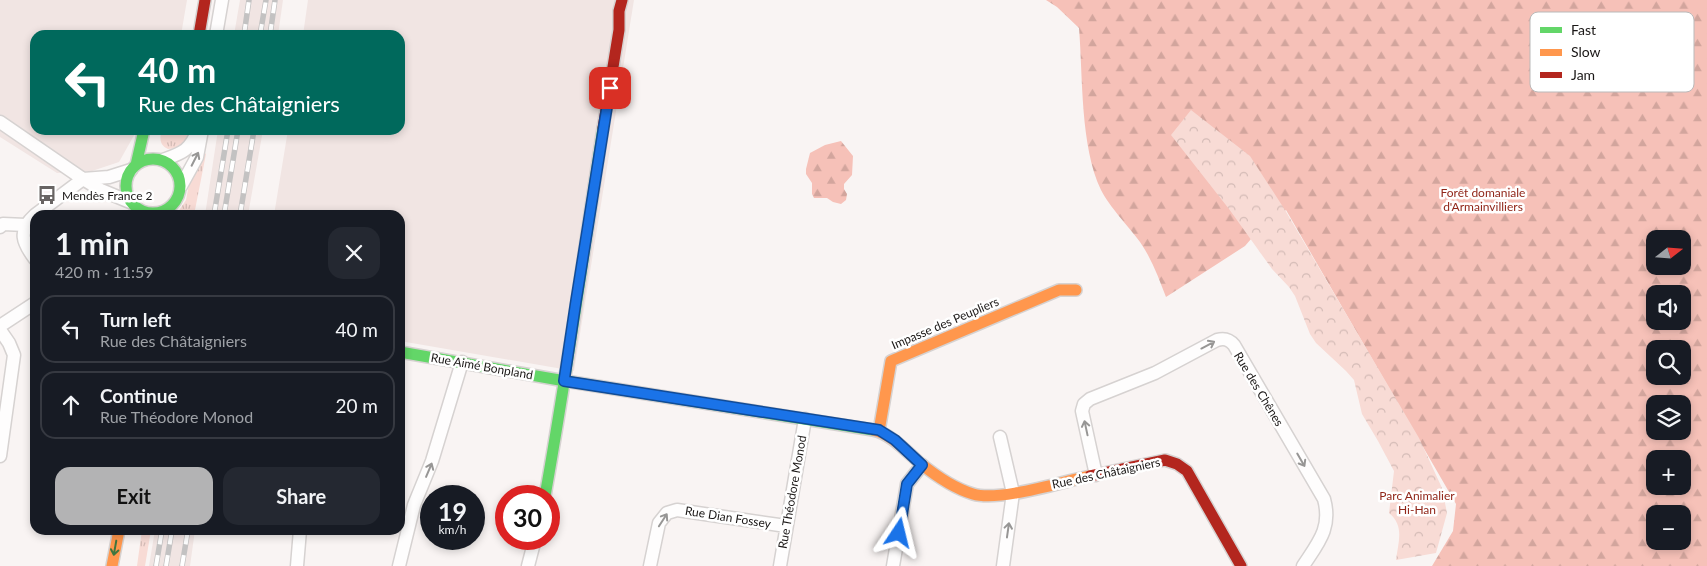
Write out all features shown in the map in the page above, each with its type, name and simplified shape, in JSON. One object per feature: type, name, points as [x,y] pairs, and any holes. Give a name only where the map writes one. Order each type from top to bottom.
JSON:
[{"type":"street","points":[[200,30],[205,0]]},
{"type":"street","points":[[217,30],[222,0]]},
{"type":"street","points":[[547,485],[619,30],[620,4],[622,0]]},
{"type":"street","points":[[0,122],[83,180],[130,202],[139,210]]},
{"type":"street","points":[[130,202],[126,184],[140,142],[152,135],[159,159],[177,174],[181,186]]},
{"type":"street","points":[[42,210],[83,180],[109,176],[147,160],[159,159],[186,151],[196,135]]},
{"type":"street","points":[[172,210],[177,202],[181,186],[197,157],[202,135]]},
{"type":"street","points":[[30,221],[26,225],[24,239],[30,252]]},
{"type":"street","points":[[0,226],[3,224],[26,225]]},
{"type":"street","name":"Impasse des Peupliers","points":[[879,430],[891,360],[1059,290],[1076,290]]},
{"type":"street","points":[[0,326],[30,306]]},
{"type":"street","points":[[0,330],[9,343],[14,355],[0,456]]},
{"type":"street","name":"Rue des Chênes","points":[[1096,475],[1082,411],[1084,404],[1090,398],[1155,373],[1217,340],[1225,338],[1234,345],[1324,499],[1327,509],[1324,534],[1303,566]]},
{"type":"street","name":"Rue Aimé Bonpland","points":[[405,353],[564,381]]},
{"type":"street","points":[[399,566],[414,504],[432,461],[462,362]]},
{"type":"street","name":"Rue Théodore Monod","points":[[564,381],[879,430],[895,440]]},
{"type":"street","name":"Rue Théodore Monod","points":[[780,566],[804,418]]},
{"type":"street","points":[[1000,436],[1013,493],[1003,566]]},
{"type":"street","name":"Rue des Châtaigniers","points":[[895,440],[922,465],[949,483],[971,493],[991,497],[1165,460],[1177,464],[1187,471],[1240,566]]},
{"type":"street","points":[[893,566],[907,484],[922,465]]},
{"type":"street","name":"Rue Dian Fossey","points":[[650,566],[659,523],[667,513],[677,510],[786,526]]},
{"type":"street","points":[[112,566],[118,535]]},
{"type":"street","points":[[123,566],[128,535]]},
{"type":"street","points":[[297,566],[300,535]]},
{"type":"street","points":[[528,566],[532,550]]},
{"type":"shaded area","points":[[0,0],[187,0],[182,30],[30,30],[30,135],[134,135],[119,162],[92,171],[57,173],[0,137]]},
{"type":"shaded area","points":[[240,0],[283,0],[279,30],[235,30]]},
{"type":"shaded area","points":[[308,0],[634,0],[574,371],[405,342],[405,210],[275,210],[287,135],[405,135],[405,30],[304,30]]},
{"type":"shaded area","points":[[217,135],[262,135],[249,210],[206,210]]},
{"type":"shaded area","points":[[154,535],[194,535],[190,566],[149,566]]},
{"type":"green space","name":"Forêt domaniale d'Armainvilliers","points":[[1046,0],[1707,0],[1707,566],[1432,566],[1453,531],[1456,504],[1286,210],[1245,246],[1166,297],[1155,269],[1144,249],[1101,190],[1089,153],[1082,89],[1079,28],[1057,7]]},
{"type":"green space","name":"Parc Animalier Hi-Han","points":[[1191,110],[1250,156],[1285,210],[1419,438],[1442,488],[1447,513],[1436,553],[1396,560],[1399,529],[1394,518],[1389,513],[1394,471],[1362,414],[1354,380],[1316,343],[1289,287],[1272,269],[1229,209],[1171,135]]},
{"type":"green space","points":[[188,135],[182,144],[168,149],[163,146],[161,136]]},
{"type":"green space","points":[[841,141],[853,156],[852,175],[844,184],[847,194],[846,200],[841,204],[827,198],[814,198],[812,183],[806,174],[810,153],[825,145]]},
{"type":"green space","points":[[203,152],[206,154],[195,210],[179,210],[186,200],[190,179]]},
{"type":"green space","points":[[141,535],[150,535],[145,566],[137,566]]},
{"type":"railway","points":[[245,30],[249,0]]},
{"type":"railway","points":[[261,30],[266,0]]},
{"type":"railway","points":[[271,30],[275,0]]},
{"type":"railway","points":[[215,210],[227,135]]},
{"type":"railway","points":[[225,210],[237,135]]},
{"type":"railway","points":[[241,210],[253,135]]},
{"type":"railway","points":[[156,566],[161,535]]},
{"type":"railway","points":[[166,566],[171,535]]},
{"type":"railway","points":[[182,566],[187,535]]},
{"type":"traffic: fast","points":[[547,485],[603,128]]},
{"type":"traffic: fast","points":[[136,165],[143,135]]},
{"type":"traffic: fast","points":[[140,210],[130,201],[126,191],[126,181],[130,171],[138,163],[148,159],[158,159],[168,163],[176,171],[180,186]]},
{"type":"traffic: fast","points":[[166,210],[176,201],[180,186]]},
{"type":"traffic: fast","points":[[405,353],[565,381],[873,430]]},
{"type":"traffic: slow","points":[[879,431],[891,361],[1059,290],[1076,290]]},
{"type":"traffic: slow","points":[[873,430],[892,439],[926,468],[945,481],[973,494],[984,496],[1014,493],[1090,476]]},
{"type":"traffic: slow","points":[[112,566],[118,535]]},
{"type":"traffic: jam","points":[[200,30],[205,0]]},
{"type":"traffic: jam","points":[[603,128],[622,0]]},
{"type":"traffic: jam","points":[[1090,476],[1165,460],[1177,464],[1187,471],[1241,566]]},
{"type":"place","name":"Mendès France 2","points":[[47,195]]},
{"type":"route","points":[[610,88],[564,381],[879,430],[895,440],[922,465],[907,484],[899,533]]}]
